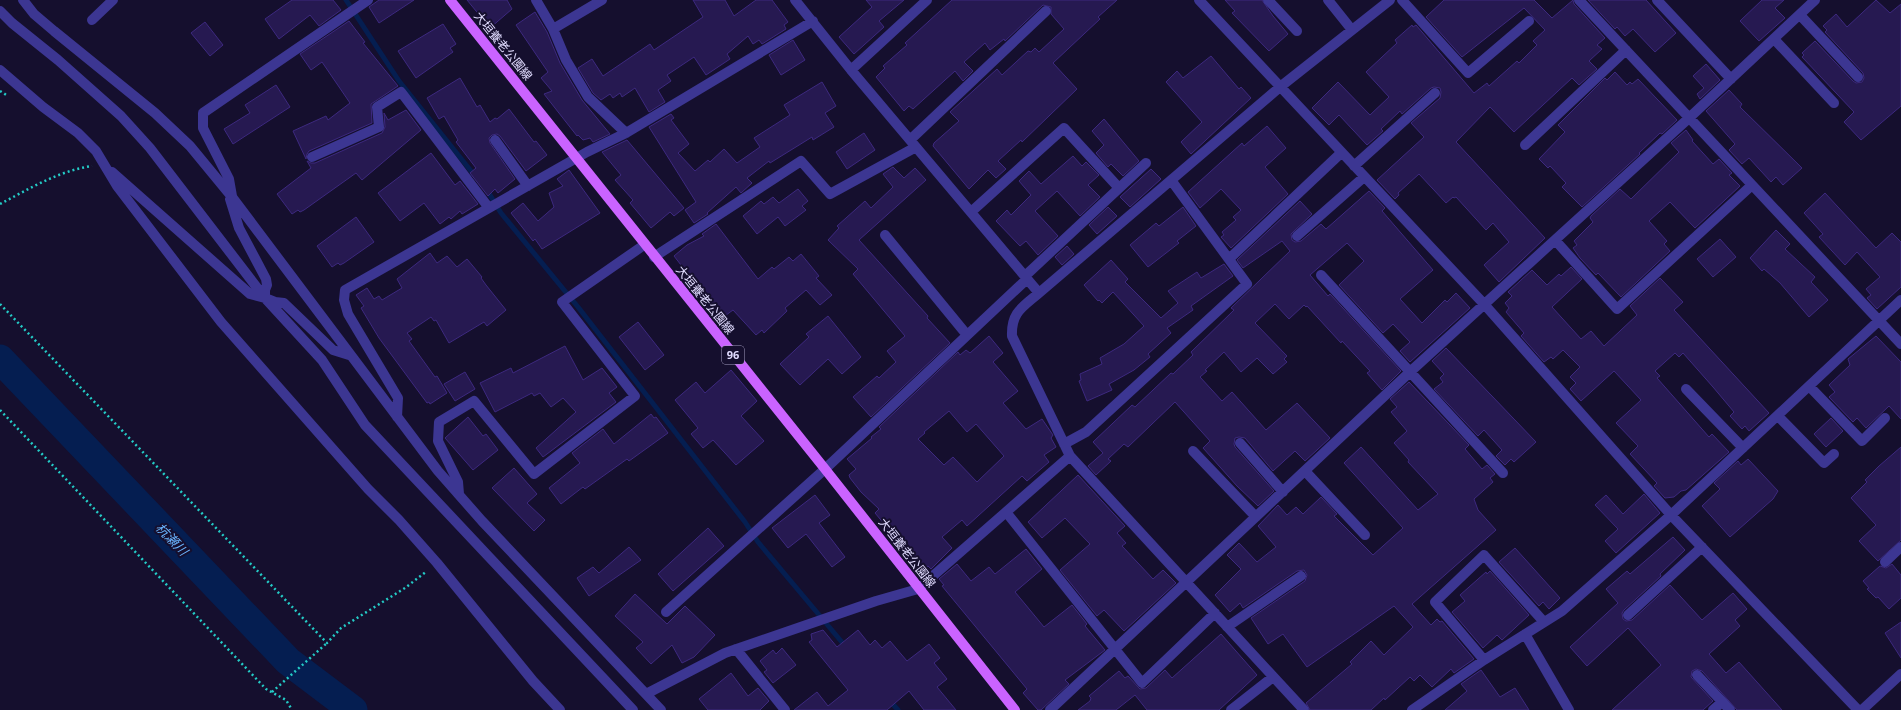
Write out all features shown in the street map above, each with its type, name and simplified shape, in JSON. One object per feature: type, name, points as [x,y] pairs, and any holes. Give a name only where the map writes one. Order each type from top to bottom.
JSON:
[{"type":"main road","name":"大垣養老公園線","points":[[450,0],[644,245],[825,469],[918,589],[1015,710]]},
{"type":"street","points":[[23,0],[34,14],[176,132],[230,194],[349,355],[438,471],[482,521],[661,710]]},
{"type":"street","points":[[92,20],[113,0]]},
{"type":"street","points":[[266,298],[265,290],[268,285],[266,279],[239,228],[230,194],[229,180],[203,128],[203,113],[368,0]]},
{"type":"street","points":[[536,0],[553,29],[566,60],[588,98],[626,133]]},
{"type":"street","points":[[553,29],[602,0]]},
{"type":"street","points":[[795,0],[851,70],[1039,293]]},
{"type":"street","points":[[851,70],[927,0]]},
{"type":"street","points":[[1199,0],[1484,304],[1671,515],[1858,710]]},
{"type":"street","points":[[1268,0],[1297,31]]},
{"type":"street","points":[[1328,0],[1352,30]]},
{"type":"street","points":[[1304,710],[1070,456],[1012,336],[1012,326],[1017,312],[1039,293],[1280,87],[1390,0]]},
{"type":"street","points":[[1402,0],[1468,73],[1528,21]]},
{"type":"street","points":[[1580,0],[1688,118],[1901,344]]},
{"type":"street","points":[[1657,0],[1731,79]]},
{"type":"street","points":[[1050,710],[1411,371],[1731,79],[1815,0]]},
{"type":"street","points":[[0,11],[121,116],[150,148],[266,298],[322,360],[365,425],[633,710]]},
{"type":"street","points":[[654,256],[801,161],[830,194],[913,143],[1046,11]]},
{"type":"street","points":[[1800,15],[1858,77]]},
{"type":"street","points":[[397,417],[398,398],[348,314],[344,300],[345,290],[576,159],[626,133],[813,21]]},
{"type":"street","points":[[1774,39],[1834,104]]},
{"type":"street","points":[[1525,145],[1626,50]]},
{"type":"street","points":[[0,70],[43,107],[78,133],[96,151],[117,186],[221,322],[368,489],[399,520],[437,563],[533,681],[560,710]]},
{"type":"street","points":[[312,157],[379,127],[377,107],[401,92],[489,208]]},
{"type":"street","points":[[1354,166],[1436,93]]},
{"type":"street","points":[[971,212],[1064,128],[1119,188]]},
{"type":"street","points":[[495,140],[528,186]]},
{"type":"street","points":[[1229,259],[1341,153]]},
{"type":"street","points":[[666,612],[825,469],[1146,163]]},
{"type":"street","points":[[104,164],[250,294],[275,302],[284,303],[333,350],[349,355]]},
{"type":"street","points":[[1297,236],[1364,177]]},
{"type":"street","points":[[1064,444],[1086,432],[1247,284],[1171,180]]},
{"type":"street","points":[[1554,240],[1617,309],[1752,185]]},
{"type":"street","points":[[884,235],[967,335]]},
{"type":"street","points":[[459,494],[458,482],[438,441],[439,422],[474,402],[534,474],[635,396],[562,302],[644,245]]},
{"type":"street","points":[[1321,275],[1411,371],[1502,473]]},
{"type":"street","points":[[1412,710],[1484,660],[1562,611],[1671,515],[1901,300]]},
{"type":"street","points":[[1809,386],[1862,441],[1885,418]]},
{"type":"street","points":[[1686,389],[1743,448]]},
{"type":"street","points":[[1778,416],[1824,463],[1834,454]]},
{"type":"street","points":[[1240,443],[1283,492]]},
{"type":"street","points":[[1193,451],[1256,518]]},
{"type":"street","points":[[646,694],[736,649],[876,601],[918,589],[1070,456]]},
{"type":"street","points":[[1305,471],[1365,535]]},
{"type":"street","points":[[1006,512],[1142,683],[1215,614]]},
{"type":"street","points":[[1885,562],[1901,547]]},
{"type":"street","points":[[1628,615],[1702,548]]},
{"type":"street","points":[[1484,660],[1435,602],[1484,555],[1544,622]]},
{"type":"street","points":[[1227,627],[1301,576]]},
{"type":"street","points":[[1525,634],[1569,710]]},
{"type":"street","points":[[736,649],[785,710]]},
{"type":"street","points":[[1862,710],[1901,674]]},
{"type":"street","points":[[1697,675],[1730,710]]},
{"type":"street","points":[[1231,710],[1273,677]]},
{"type":"street","points":[[1713,710],[1722,702]]},
{"type":"path","points":[[0,204],[44,181],[82,168],[104,164]]},
{"type":"path","points":[[0,304],[327,643]]},
{"type":"path","points":[[0,410],[266,689],[286,700],[292,710]]},
{"type":"path","points":[[272,692],[327,643],[341,628],[405,588],[437,563]]},
{"type":"building","points":[[292,0],[333,0],[341,10],[319,26],[310,15],[279,39],[265,19]]},
{"type":"building","points":[[379,0],[414,0],[379,23],[369,7]]},
{"type":"building","points":[[467,0],[507,0],[512,9],[490,28]]},
{"type":"building","points":[[693,0],[725,0],[734,16],[756,0],[772,0],[788,22],[784,25],[786,29],[762,44],[759,40],[753,44],[748,36],[727,54],[730,59],[706,75],[694,57],[667,75],[671,81],[658,90],[665,102],[649,112],[635,88],[622,97],[620,93],[613,98],[610,94],[601,100],[593,93],[578,68],[592,59],[603,76],[650,44],[654,50],[703,17]]},
{"type":"building","points":[[866,0],[904,0],[879,21],[884,27],[854,54],[839,37],[872,7]]},
{"type":"building","points":[[952,0],[1117,0],[1098,17],[1100,19],[1053,63],[1077,89],[1022,142],[1021,140],[998,161],[1006,169],[996,178],[988,170],[969,189],[933,146],[934,143],[959,121],[950,112],[997,69],[1002,75],[1028,51],[1031,52],[1035,48],[1039,52],[1064,29],[1051,14],[1051,7],[1043,5],[1005,41],[1004,39],[990,50],[985,43],[964,62],[973,71],[963,81],[955,71],[913,109],[909,106],[904,111],[876,77],[885,68],[883,66],[907,45],[905,43]]},
{"type":"building","points":[[1225,0],[1262,0],[1288,34],[1269,51],[1232,13],[1235,11]]},
{"type":"building","points":[[1444,0],[1534,0],[1552,18],[1573,0],[1574,4],[1605,38],[1597,45],[1602,49],[1589,61],[1597,69],[1579,85],[1572,78],[1514,132],[1490,107],[1456,142],[1545,238],[1499,282],[1484,265],[1509,242],[1493,223],[1486,230],[1456,197],[1453,197],[1446,203],[1419,174],[1398,193],[1399,195],[1395,199],[1377,180],[1424,137],[1411,123],[1440,98],[1440,88],[1431,88],[1402,114],[1400,111],[1381,129],[1383,131],[1367,145],[1339,115],[1329,125],[1312,108],[1338,82],[1370,115],[1389,97],[1366,72],[1397,43],[1395,40],[1412,25],[1413,27],[1416,25],[1474,93],[1487,83],[1489,86],[1517,61],[1519,63],[1537,45],[1533,41],[1545,30],[1524,8],[1462,57],[1426,17]]},
{"type":"building","points":[[1588,0],[1646,0],[1676,33],[1655,52],[1633,29],[1625,36],[1617,27],[1615,29]]},
{"type":"building","points":[[1762,0],[1784,0],[1775,8],[1785,18],[1759,41],[1740,21]]},
{"type":"building","points":[[1876,0],[1890,13],[1901,4],[1901,106],[1861,140],[1844,122],[1854,112],[1802,57],[1804,55],[1802,53],[1815,41],[1853,81],[1856,83],[1862,82],[1864,78],[1863,73],[1825,32],[1827,30],[1823,26],[1836,14],[1847,27]]},
{"type":"building","points":[[535,12],[547,32],[560,63],[582,100],[610,134],[593,142],[590,138],[583,140],[578,135],[577,136],[544,94],[552,91],[541,78],[548,72],[516,25]]},
{"type":"building","points":[[349,21],[365,42],[363,43],[398,86],[371,104],[372,123],[309,151],[306,159],[293,131],[326,116],[328,120],[350,103],[322,62],[311,70],[300,54]]},
{"type":"building","points":[[205,22],[223,45],[210,56],[191,33]]},
{"type":"building","points":[[443,24],[456,44],[450,48],[453,52],[416,78],[398,51]]},
{"type":"building","points":[[793,40],[805,60],[781,75],[769,55]]},
{"type":"building","points":[[1211,56],[1239,89],[1241,87],[1251,98],[1191,154],[1181,142],[1202,122],[1166,82],[1177,71],[1183,78]]},
{"type":"building","points":[[1706,64],[1720,80],[1700,99],[1697,94],[1704,88],[1693,76]]},
{"type":"building","points":[[1615,72],[1627,85],[1630,82],[1632,84],[1638,79],[1677,120],[1662,134],[1660,133],[1639,153],[1640,154],[1582,207],[1562,187],[1566,183],[1550,166],[1548,168],[1539,159],[1565,132],[1558,125],[1605,78],[1607,80]]},
{"type":"building","points":[[460,78],[477,107],[480,105],[490,122],[495,118],[497,119],[509,109],[534,142],[536,141],[547,155],[526,171],[500,136],[497,134],[492,135],[489,138],[490,143],[515,179],[498,193],[495,189],[488,196],[470,173],[476,168],[456,142],[458,140],[444,116],[439,119],[427,98]]},
{"type":"building","points":[[822,82],[836,106],[825,113],[834,127],[813,140],[812,137],[770,163],[769,161],[747,178],[752,183],[741,193],[736,187],[707,213],[708,214],[694,223],[685,210],[696,202],[649,127],[671,114],[674,118],[671,120],[689,144],[678,153],[695,171],[708,160],[710,162],[724,149],[737,163],[760,147],[754,138],[790,115],[784,105]]},
{"type":"building","points":[[276,85],[290,107],[233,144],[224,129],[250,113],[245,105]]},
{"type":"building","points":[[1729,90],[1742,104],[1740,107],[1802,168],[1783,185],[1776,177],[1771,182],[1749,158],[1742,164],[1729,150],[1735,144],[1706,111]]},
{"type":"building","points":[[406,110],[421,130],[362,180],[356,173],[304,210],[300,212],[298,210],[292,214],[277,194],[311,168],[307,161],[315,163],[382,133],[385,127],[384,113],[388,120]]},
{"type":"building","points":[[1104,119],[1139,161],[1123,176],[1111,164],[1108,167],[1096,153],[1104,145],[1092,131]]},
{"type":"building","points":[[1267,126],[1286,148],[1265,167],[1288,194],[1231,248],[1221,237],[1224,235],[1222,232],[1236,220],[1233,217],[1241,210],[1221,189],[1200,208],[1188,192],[1242,143],[1244,146]]},
{"type":"building","points":[[1686,130],[1693,140],[1692,141],[1713,164],[1719,159],[1732,173],[1729,175],[1740,186],[1695,228],[1670,202],[1649,221],[1667,241],[1664,244],[1670,251],[1621,297],[1598,273],[1596,275],[1580,258],[1573,248],[1577,245],[1574,241],[1593,222],[1590,218],[1591,216],[1620,189],[1631,199],[1679,152],[1671,143]]},
{"type":"building","points":[[864,133],[875,150],[847,169],[836,152]]},
{"type":"building","points":[[627,140],[684,208],[674,216],[670,212],[651,228],[630,203],[633,200],[615,180],[621,175],[602,152]]},
{"type":"building","points":[[431,153],[455,185],[460,181],[478,204],[462,214],[460,211],[451,219],[449,217],[440,224],[424,203],[400,221],[378,193]]},
{"type":"building","points":[[1073,156],[1082,166],[1086,162],[1099,175],[1088,185],[1100,197],[1080,216],[1057,191],[1035,211],[1058,236],[1038,255],[1026,241],[1020,246],[996,221],[1007,210],[1011,215],[1031,195],[1019,181],[1029,171],[1041,184]]},
{"type":"building","points":[[893,167],[904,178],[915,168],[926,180],[859,240],[928,316],[927,318],[950,343],[871,417],[853,397],[877,376],[879,378],[896,362],[887,351],[905,336],[853,274],[858,269],[828,240],[839,228],[837,226],[865,201],[871,208],[893,187],[883,174]]},
{"type":"building","points":[[1151,169],[1161,179],[1130,207],[1120,197]]},
{"type":"building","points":[[569,170],[600,213],[542,249],[535,239],[533,241],[511,213],[523,203],[538,221],[554,207],[549,193],[563,186],[557,179]]},
{"type":"building","points":[[798,189],[808,201],[802,206],[806,210],[785,226],[778,217],[757,234],[743,216],[761,201],[764,204],[773,197],[779,203]]},
{"type":"building","points":[[1369,191],[1385,208],[1382,211],[1433,270],[1400,299],[1422,323],[1445,300],[1447,302],[1456,293],[1470,308],[1410,362],[1400,351],[1410,342],[1393,324],[1383,333],[1339,285],[1364,261],[1347,243],[1310,275],[1328,296],[1330,294],[1401,371],[1382,390],[1367,373],[1370,371],[1342,341],[1341,343],[1307,306],[1306,307],[1304,305],[1289,319],[1275,304],[1255,323],[1287,356],[1284,359],[1287,362],[1273,374],[1257,358],[1241,372],[1224,352],[1205,370],[1207,371],[1200,377],[1222,401],[1232,392],[1266,430],[1297,403],[1330,438],[1305,461],[1295,451],[1273,471],[1245,438],[1235,438],[1235,447],[1274,491],[1258,506],[1237,486],[1203,448],[1210,441],[1175,402],[1128,447],[1124,444],[1108,459],[1111,461],[1096,475],[1088,466],[1103,453],[1093,442],[1132,405],[1135,407],[1171,373],[1173,374],[1193,355],[1191,352],[1234,310],[1231,308],[1290,251],[1282,241],[1243,268],[1237,260],[1300,201],[1312,214],[1291,234],[1292,240],[1295,242],[1301,241],[1321,224],[1326,229]]},
{"type":"building","points":[[1825,193],[1876,248],[1892,233],[1901,242],[1901,287],[1877,309],[1867,298],[1871,295],[1866,289],[1880,277],[1857,252],[1845,265],[1819,237],[1823,234],[1804,213]]},
{"type":"building","points":[[1108,207],[1117,216],[1097,234],[1089,225]]},
{"type":"building","points":[[1183,207],[1196,226],[1177,241],[1179,243],[1148,267],[1130,245],[1156,223],[1159,226]]},
{"type":"building","points":[[356,217],[374,242],[344,263],[340,265],[338,263],[332,267],[317,246]]},
{"type":"building","points":[[716,224],[758,279],[772,267],[774,269],[789,257],[793,261],[801,254],[819,276],[816,278],[832,295],[820,305],[806,290],[785,308],[787,311],[764,333],[762,330],[756,335],[733,310],[722,318],[674,256],[687,245],[704,236],[702,234]]},
{"type":"building","points":[[1776,230],[1790,244],[1785,249],[1815,277],[1811,282],[1828,300],[1809,317],[1780,283],[1764,269],[1762,271],[1750,258]]},
{"type":"building","points":[[1720,239],[1736,257],[1713,277],[1697,259]]},
{"type":"building","points":[[1067,246],[1074,254],[1062,265],[1055,257]]},
{"type":"building","points":[[430,253],[437,263],[447,256],[457,267],[467,259],[506,310],[487,326],[484,322],[449,343],[436,320],[434,321],[431,317],[407,333],[412,339],[409,341],[435,377],[437,376],[447,393],[430,404],[429,402],[427,403],[379,338],[361,308],[364,306],[356,295],[367,288],[374,299],[379,296],[382,300],[402,288],[397,279]]},
{"type":"building","points":[[1111,260],[1128,279],[1125,282],[1161,318],[1178,303],[1168,291],[1197,272],[1201,278],[1224,264],[1233,276],[1191,306],[1193,310],[1167,328],[1171,333],[1148,354],[1150,357],[1134,370],[1109,384],[1112,390],[1087,401],[1079,381],[1081,380],[1080,374],[1102,364],[1100,358],[1124,344],[1144,326],[1113,292],[1102,303],[1099,300],[1098,301],[1084,285]]},
{"type":"building","points":[[1571,267],[1582,279],[1552,307],[1581,339],[1591,331],[1604,346],[1637,315],[1630,306],[1660,278],[1683,302],[1674,310],[1769,413],[1749,431],[1745,426],[1742,429],[1730,416],[1734,412],[1713,387],[1683,353],[1679,357],[1675,353],[1655,371],[1660,376],[1657,378],[1709,437],[1712,434],[1729,452],[1686,490],[1681,491],[1674,497],[1665,498],[1654,486],[1657,483],[1630,454],[1638,446],[1616,423],[1641,400],[1614,371],[1581,401],[1570,389],[1576,383],[1570,377],[1580,367],[1563,350],[1553,359],[1551,357],[1544,362],[1521,336],[1524,333],[1506,312],[1509,308],[1505,303],[1512,296],[1508,292],[1532,270],[1547,285],[1559,274],[1561,276]]},
{"type":"building","points":[[828,316],[861,357],[842,374],[828,359],[800,385],[780,364],[809,337],[806,334]]},
{"type":"building","points":[[638,322],[664,355],[645,370],[619,337]]},
{"type":"building","points":[[989,336],[1003,353],[993,362],[1018,391],[1003,403],[1026,429],[1042,419],[1053,435],[1051,438],[1056,447],[1044,455],[1049,462],[1027,481],[1022,476],[967,526],[962,520],[942,537],[952,548],[931,569],[928,566],[923,570],[875,513],[879,509],[861,492],[850,478],[849,475],[856,469],[847,459],[872,438],[871,437],[881,429],[879,427],[958,352],[960,355],[966,350],[970,353]],"holes":[[[949,411],[967,432],[976,424],[1004,456],[977,482],[953,457],[944,465],[918,439]]]},
{"type":"building","points":[[1876,336],[1901,362],[1901,419],[1889,406],[1866,428],[1857,418],[1853,422],[1829,397],[1835,392],[1829,385],[1850,365],[1848,359]]},
{"type":"building","points":[[565,346],[583,380],[602,368],[617,387],[609,393],[616,402],[543,457],[536,448],[576,412],[563,398],[551,407],[540,393],[534,396],[532,393],[495,412],[480,383],[511,368],[513,373]]},
{"type":"building","points":[[1446,348],[1536,442],[1514,462],[1511,459],[1505,465],[1496,456],[1502,450],[1484,430],[1478,436],[1434,389],[1443,382],[1440,378],[1444,374],[1432,361]]},
{"type":"building","points":[[731,370],[757,401],[741,416],[764,441],[736,465],[713,440],[703,448],[691,434],[698,428],[675,400],[696,382],[705,393]]},
{"type":"building","points":[[465,372],[475,389],[455,401],[444,384]]},
{"type":"building","points":[[1409,382],[1469,445],[1465,449],[1482,469],[1487,465],[1495,474],[1490,478],[1493,482],[1474,499],[1478,510],[1496,530],[1412,604],[1431,625],[1437,619],[1440,622],[1442,621],[1474,659],[1454,673],[1451,669],[1432,687],[1420,675],[1414,681],[1410,677],[1385,700],[1384,698],[1371,710],[1310,710],[1306,703],[1352,664],[1350,662],[1371,641],[1384,655],[1413,627],[1394,606],[1307,667],[1283,634],[1268,644],[1251,618],[1305,581],[1307,575],[1304,570],[1297,571],[1243,608],[1240,603],[1230,612],[1215,595],[1241,569],[1227,555],[1239,543],[1257,562],[1276,547],[1258,526],[1278,505],[1287,515],[1296,507],[1303,514],[1321,497],[1337,514],[1334,516],[1373,555],[1403,528],[1344,463],[1361,447],[1418,510],[1438,494],[1408,462],[1409,460],[1394,443],[1407,431],[1391,412],[1397,407],[1390,399]]},
{"type":"building","points":[[651,414],[654,418],[656,417],[668,433],[629,461],[627,459],[585,489],[583,487],[561,504],[549,488],[580,463],[572,453],[603,429],[614,444]]},
{"type":"building","points":[[468,417],[483,436],[486,434],[498,450],[473,470],[445,438]]},
{"type":"building","points":[[1831,418],[1843,431],[1826,447],[1814,434]]},
{"type":"building","points":[[1901,447],[1901,540],[1878,561],[1859,541],[1876,525],[1851,498],[1867,482],[1865,480]]},
{"type":"building","points":[[1748,459],[1778,491],[1773,499],[1730,537],[1702,506],[1720,489],[1714,483],[1738,461],[1741,465]]},
{"type":"building","points":[[514,468],[537,494],[527,503],[545,520],[534,531],[492,488]]},
{"type":"building","points":[[1078,475],[1125,526],[1117,533],[1126,543],[1122,546],[1153,579],[1163,570],[1176,583],[1124,631],[1104,610],[1097,616],[1060,570],[1090,544],[1065,518],[1042,538],[1028,522]]},
{"type":"building","points":[[1644,494],[1660,513],[1616,553],[1605,541],[1618,529],[1595,505],[1606,495],[1623,514]]},
{"type":"building","points":[[815,495],[830,515],[819,523],[845,557],[832,567],[806,534],[788,548],[772,528]]},
{"type":"building","points":[[708,528],[724,546],[673,591],[658,574]]},
{"type":"building","points":[[1673,537],[1685,550],[1660,574],[1661,576],[1624,610],[1622,613],[1623,619],[1626,621],[1632,620],[1670,585],[1702,620],[1733,593],[1747,609],[1735,620],[1740,626],[1709,654],[1726,673],[1739,662],[1782,710],[1737,710],[1702,671],[1696,669],[1692,671],[1691,677],[1713,701],[1703,710],[1612,710],[1661,665],[1628,628],[1587,666],[1570,647],[1618,603],[1606,589],[1627,571],[1630,574]]},
{"type":"building","points":[[629,547],[641,560],[589,596],[577,578],[593,567],[599,573]]},
{"type":"building","points":[[1515,548],[1560,598],[1549,609],[1543,602],[1539,606],[1499,562]]},
{"type":"building","points":[[1026,549],[1042,569],[1015,592],[1044,627],[1072,605],[1087,624],[1085,626],[1105,650],[1065,680],[1069,684],[1041,710],[1038,710],[1023,693],[1027,689],[942,586],[944,585],[939,579],[957,564],[971,581],[989,567],[995,574]]},
{"type":"building","points":[[1892,564],[1901,575],[1901,598],[1889,609],[1878,597],[1876,598],[1867,589],[1869,588],[1863,581],[1880,566],[1886,568]]},
{"type":"building","points":[[1490,571],[1529,615],[1502,640],[1497,635],[1483,648],[1452,612],[1465,601],[1460,595],[1486,572],[1487,574]]},
{"type":"building","points":[[635,594],[667,624],[685,606],[715,635],[694,657],[682,663],[672,645],[651,664],[636,648],[643,642],[615,616]]},
{"type":"building","points":[[1901,622],[1901,658],[1885,633]]},
{"type":"building","points":[[823,630],[837,647],[858,630],[870,645],[875,640],[882,648],[890,641],[907,661],[929,644],[940,658],[934,663],[947,679],[937,687],[956,710],[924,710],[909,691],[887,710],[794,710],[817,692],[828,706],[848,690],[809,642],[812,640],[811,634]]},
{"type":"building","points":[[1221,634],[1257,675],[1219,710],[1147,710],[1135,695],[1116,710],[1078,710],[1090,701],[1091,698],[1089,696],[1119,671],[1125,678],[1128,676],[1140,689],[1146,688],[1165,670],[1172,678]]},
{"type":"building","points":[[782,648],[796,665],[773,683],[764,672],[767,670],[760,661],[773,650],[776,654]]},
{"type":"building","points":[[1481,670],[1500,697],[1515,688],[1529,710],[1445,710],[1467,691],[1461,684]]},
{"type":"building","points":[[731,673],[748,696],[758,688],[769,701],[760,710],[708,710],[699,699]]},
{"type":"waterway","points":[[346,0],[399,81],[475,176]]},
{"type":"waterway","points":[[487,190],[501,213],[578,307],[745,522],[758,542],[846,647]]},
{"type":"waterway","name":"杭瀬川","points":[[0,359],[288,661],[353,710]]},
{"type":"waterway","points":[[889,700],[898,710]]}]
